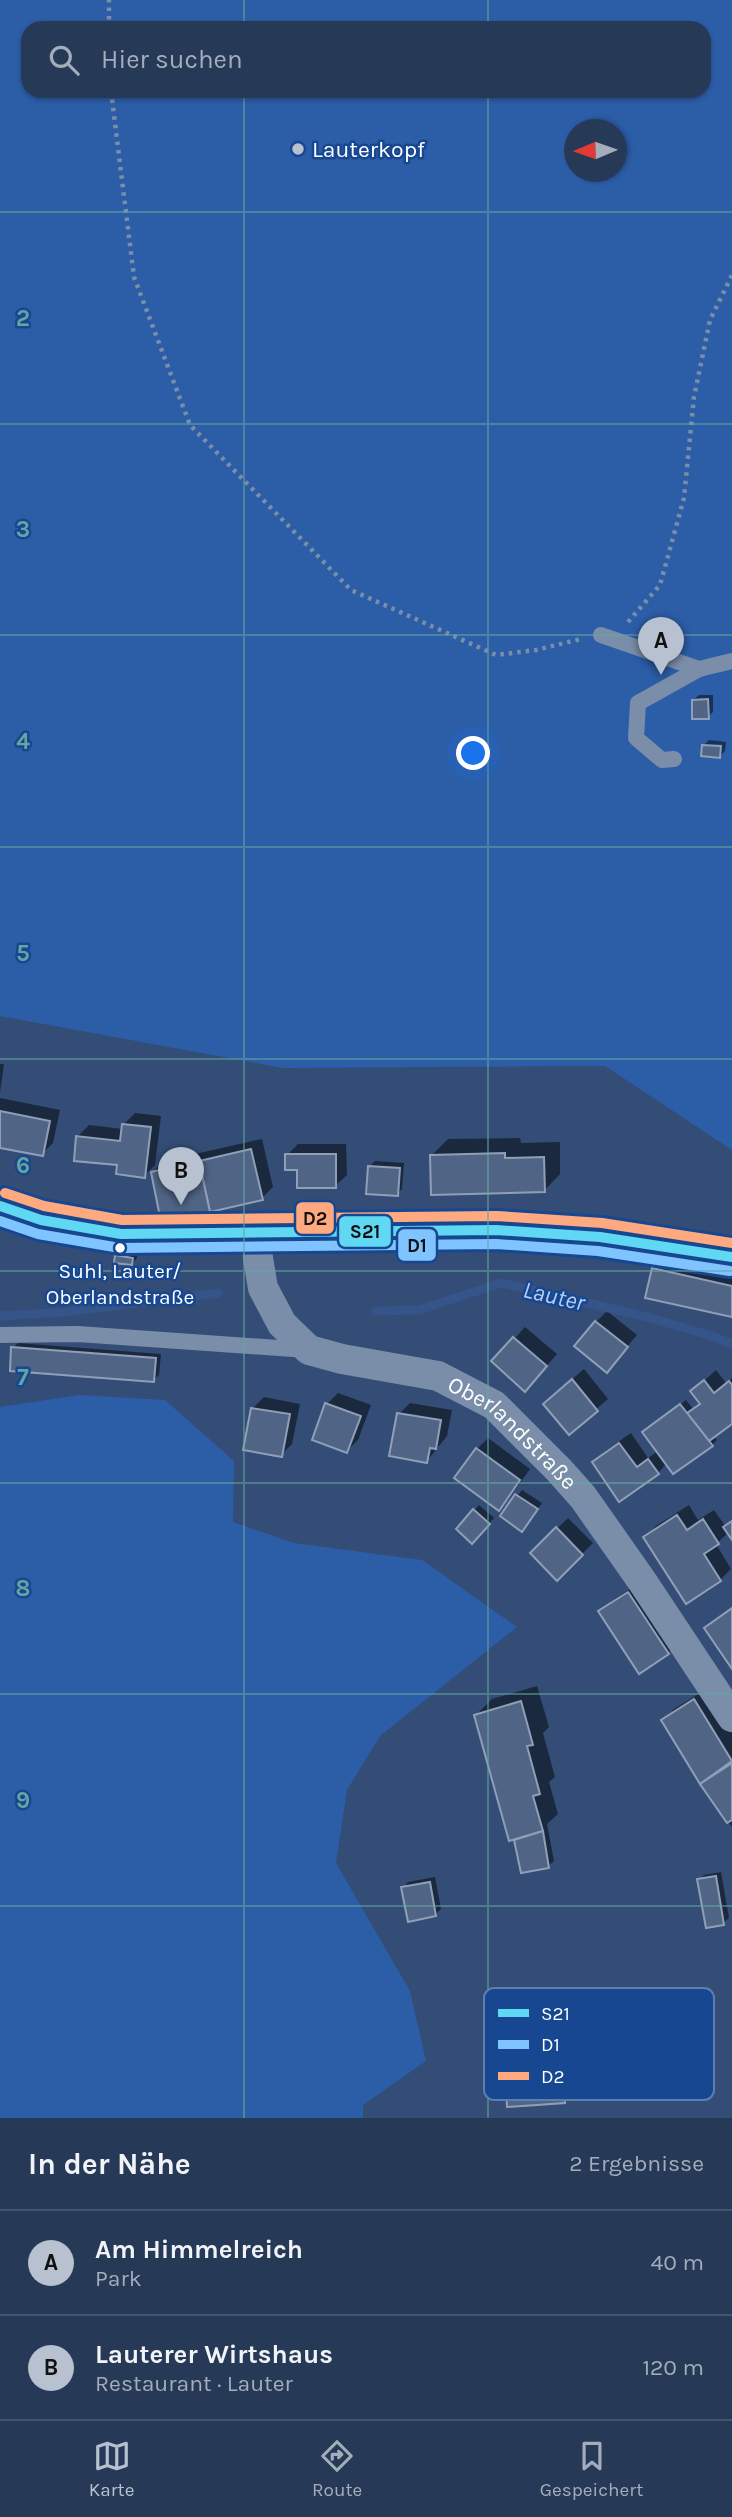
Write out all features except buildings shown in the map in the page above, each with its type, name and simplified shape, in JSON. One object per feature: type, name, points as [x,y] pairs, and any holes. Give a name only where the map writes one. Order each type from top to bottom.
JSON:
[{"type":"street","points":[[0,1206],[41,1220],[121,1234],[496,1230],[600,1237],[732,1257]]},
{"type":"street","name":"Oberlandstraße","points":[[257,1233],[263,1288],[282,1324],[309,1350],[342,1359],[438,1376],[494,1405],[559,1470],[583,1497],[732,1717]]},
{"type":"lane","points":[[601,635],[699,668]]},
{"type":"lane","points":[[674,759],[662,760],[636,738],[638,703],[699,668],[732,661]]},
{"type":"lane","points":[[0,1335],[78,1334],[309,1350]]},
{"type":"path","points":[[108,21],[109,0]]},
{"type":"path","points":[[112,98],[134,277],[190,425],[351,590],[496,655],[536,650],[601,635],[631,620],[660,585],[684,498],[694,397],[709,320],[732,275]]},
{"type":"shaded area","points":[[0,0],[732,0],[732,1150],[605,1066],[283,1068],[0,1016]]},
{"type":"shaded area","points":[[80,1395],[165,1400],[234,1461],[233,1522],[294,1543],[422,1560],[517,1627],[380,1736],[347,1790],[336,1863],[410,1991],[426,2061],[363,2105],[363,2118],[0,2118],[0,1407]]},
{"type":"waterway","name":"Lauter","points":[[376,1311],[419,1310],[501,1283],[647,1317],[732,1344]]},
{"type":"waterway","name":"Lauter","points":[[0,1316],[64,1312],[218,1293]]},
{"type":"transit line","name":"D2","points":[[5,1193],[44,1206],[122,1220],[497,1216],[602,1223],[732,1243]]},
{"type":"transit line","name":"S21","points":[[0,1206],[41,1220],[121,1234],[496,1230],[600,1237],[732,1257]]},
{"type":"transit line","name":"D1","points":[[0,1221],[38,1234],[120,1248],[496,1244],[598,1251],[730,1271]]},
{"type":"place","name":"Lauterkopf","points":[[298,149]]},
{"type":"place","name":"Am Himmelreich","points":[[661,675]]},
{"type":"place","name":"Lauterer Wirtshaus","points":[[181,1205]]},
{"type":"place","name":"Suhl, Lauter/ Oberlandstraße","points":[[120,1248]]}]
